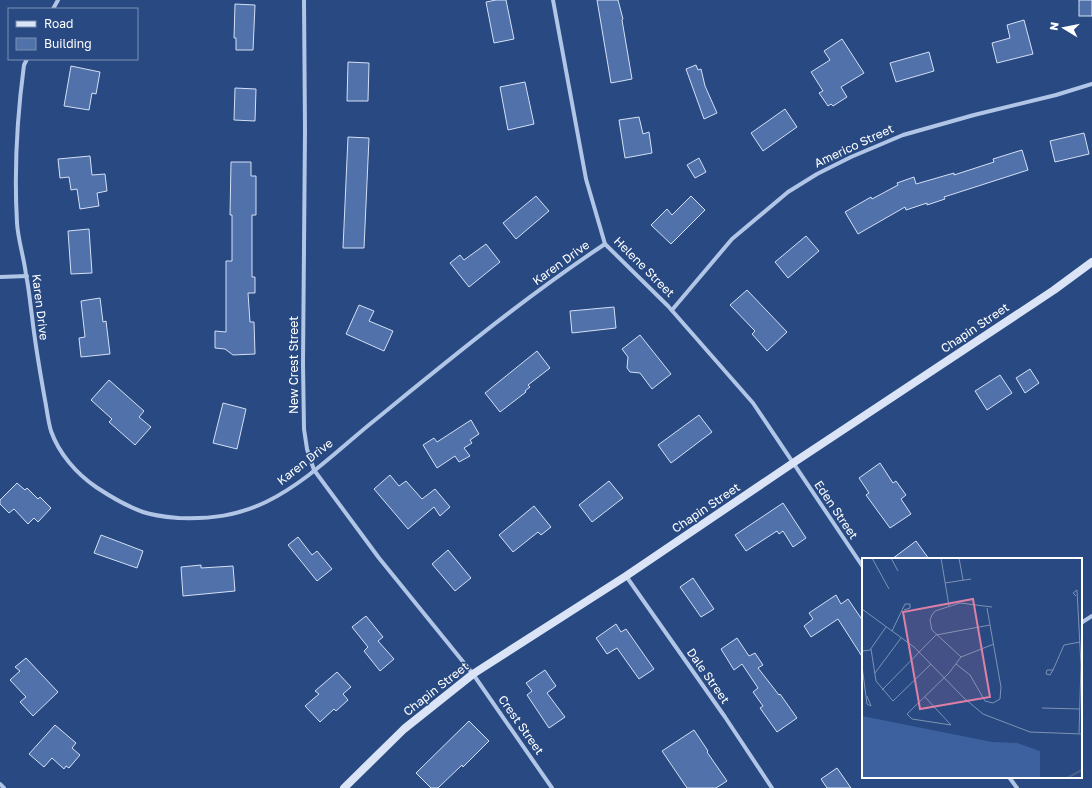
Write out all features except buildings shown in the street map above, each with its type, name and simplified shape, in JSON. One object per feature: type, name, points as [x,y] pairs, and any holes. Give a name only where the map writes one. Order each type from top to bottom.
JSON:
[{"type":"main road","name":"Chapin Street","points":[[344,788],[404,729],[473,674],[626,576],[1054,290],[1092,262]]},
{"type":"street","name":"New Crest Street","points":[[304,0],[305,130],[303,386],[304,429],[307,449],[314,470],[379,558],[473,674]]},
{"type":"street","name":"Helene Street","points":[[553,0],[586,179],[605,244],[672,310],[753,403],[793,463]]},
{"type":"street","name":"Karen Drive","points":[[26,60],[24,65],[16,145],[17,225],[27,276],[36,353],[51,430],[72,466],[85,480],[122,503],[145,513],[169,517],[213,518],[230,516],[269,500],[301,481],[477,338],[578,262],[605,244]]},
{"type":"street","name":"Americo Street","points":[[672,310],[732,239],[788,192],[817,174],[851,157],[903,135],[974,114],[1056,95],[1092,84]]},
{"type":"street","points":[[0,277],[27,276]]},
{"type":"street","name":"Eden Street","points":[[793,463],[862,566]]},
{"type":"street","name":"Dale Street","points":[[626,576],[725,717],[772,788]]},
{"type":"street","points":[[1082,622],[1092,616]]},
{"type":"street","name":"Crest Street","points":[[473,674],[552,788]]},
{"type":"street","points":[[1010,778],[1017,788]]},
{"type":"street","points":[[0,784],[4,788]]}]
